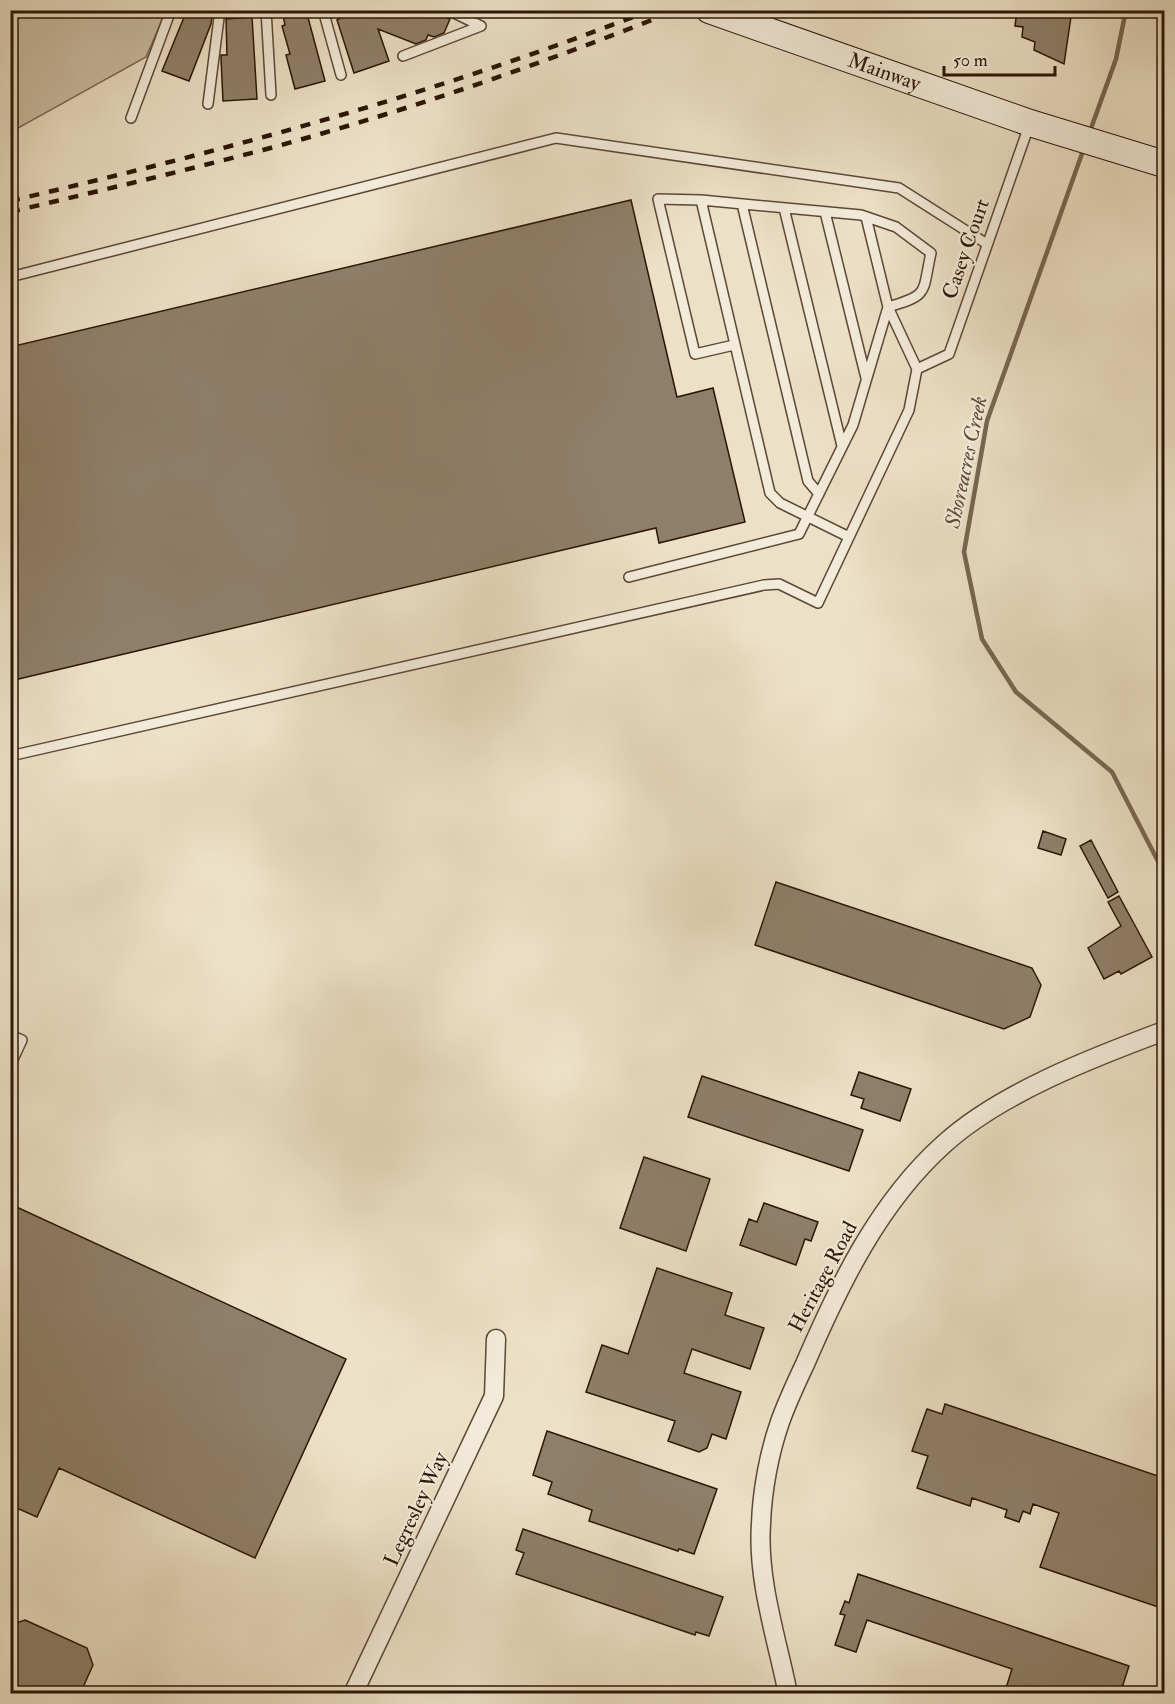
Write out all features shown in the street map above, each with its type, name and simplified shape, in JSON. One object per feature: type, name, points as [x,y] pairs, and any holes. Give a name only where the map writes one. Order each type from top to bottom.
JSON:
[{"type":"street","name":"Mainway","points":[[709,10],[1030,123],[1164,164]]},
{"type":"street","name":"Heritage Road","points":[[788,1694],[765,1583],[760,1526],[766,1483],[779,1424],[845,1278],[884,1213],[905,1186],[944,1144],[978,1118],[1031,1088],[1164,1031]]},
{"type":"street","name":"Legresley Way","points":[[353,1694],[494,1396],[496,1339]]},
{"type":"lane","points":[[131,118],[171,10]]},
{"type":"lane","points":[[208,104],[220,10]]},
{"type":"lane","points":[[266,10],[271,95]]},
{"type":"lane","points":[[323,10],[341,75]]},
{"type":"lane","points":[[403,56],[481,26],[448,10]]},
{"type":"lane","name":"Casey Court","points":[[917,369],[949,354],[1030,123]]},
{"type":"lane","points":[[10,277],[556,138],[899,188],[987,244]]},
{"type":"lane","points":[[734,345],[695,354],[658,199],[701,200],[825,212],[866,217],[896,227],[931,253],[922,293],[916,299],[888,307]]},
{"type":"lane","points":[[701,200],[770,493],[780,503],[849,537]]},
{"type":"lane","points":[[742,204],[808,481],[819,494]]},
{"type":"lane","points":[[784,208],[843,446]]},
{"type":"lane","points":[[825,212],[867,380]]},
{"type":"lane","points":[[10,756],[764,585],[779,584],[818,603],[909,410],[917,369],[888,307],[866,217]]},
{"type":"lane","points":[[629,577],[799,534],[853,425],[888,307]]},
{"type":"lane","points":[[10,1035],[22,1040],[10,1066]]},
{"type":"shaded area","points":[[11,11],[166,11],[146,57],[11,132]]},
{"type":"building","points":[[187,10],[213,10],[211,24],[189,81],[162,71]]},
{"type":"building","points":[[282,10],[306,10],[325,81],[295,89],[286,55],[290,54],[282,26],[285,25]]},
{"type":"building","points":[[338,10],[429,10],[450,19],[444,33],[434,37],[428,35],[426,40],[416,44],[378,29],[389,61],[354,73],[337,20],[341,18]]},
{"type":"building","points":[[1017,10],[1072,10],[1064,64],[1034,50],[1035,42],[1022,37],[1023,27],[1015,26]]},
{"type":"building","points":[[252,17],[257,99],[223,101],[221,55],[227,55],[226,19]]},
{"type":"building","points":[[631,200],[677,397],[713,388],[745,522],[659,543],[656,528],[10,681],[10,347]]},
{"type":"building","points":[[1043,831],[1066,839],[1061,855],[1038,848]]},
{"type":"building","points":[[1091,840],[1118,892],[1108,898],[1080,846]]},
{"type":"building","points":[[776,882],[1032,968],[1041,985],[1030,1017],[1004,1029],[755,945]]},
{"type":"building","points":[[1119,896],[1152,957],[1121,974],[1119,971],[1104,979],[1088,948],[1121,926],[1108,902]]},
{"type":"building","points":[[859,1072],[911,1089],[900,1121],[861,1108],[864,1099],[851,1095]]},
{"type":"building","points":[[702,1076],[863,1130],[849,1171],[688,1117]]},
{"type":"building","points":[[644,1157],[710,1179],[686,1251],[620,1228]]},
{"type":"building","points":[[764,1203],[818,1222],[811,1241],[805,1239],[796,1265],[740,1245],[749,1219],[757,1222]]},
{"type":"building","points":[[10,1204],[346,1359],[255,1558],[59,1468],[37,1517],[10,1505]]},
{"type":"building","points":[[657,1268],[732,1293],[725,1315],[764,1328],[750,1369],[692,1349],[684,1373],[741,1392],[726,1439],[712,1434],[707,1448],[699,1452],[668,1441],[675,1421],[586,1392],[602,1345],[628,1354]]},
{"type":"building","points":[[945,1404],[1164,1478],[1164,1609],[1040,1567],[1059,1513],[1033,1504],[1030,1514],[1023,1511],[1019,1522],[1005,1517],[1007,1510],[972,1498],[970,1506],[917,1488],[928,1456],[912,1451],[927,1409],[942,1414]]},
{"type":"building","points":[[547,1431],[717,1489],[694,1554],[679,1549],[678,1551],[589,1521],[592,1510],[548,1494],[552,1482],[533,1475]]},
{"type":"building","points":[[523,1529],[723,1597],[709,1636],[696,1632],[695,1635],[516,1574],[524,1553],[516,1550]]},
{"type":"building","points":[[858,1574],[1129,1666],[1120,1694],[1042,1694],[1027,1688],[1026,1694],[1022,1694],[1006,1688],[1012,1669],[867,1620],[856,1652],[835,1645],[845,1615],[840,1614],[845,1601],[849,1603]]},
{"type":"building","points":[[25,1620],[87,1648],[93,1665],[80,1694],[10,1694],[10,1625]]},
{"type":"waterway","name":"Shoreacres Creek","points":[[1089,134],[1116,59],[1126,10]]},
{"type":"waterway","name":"Shoreacres Creek","points":[[1084,148],[987,421],[964,552],[982,639],[1016,692],[1112,772],[1164,873]]},
{"type":"railway","points":[[10,201],[92,182],[334,117],[493,67],[651,10]]},
{"type":"railway","points":[[10,212],[231,158],[368,120],[524,68],[677,10]]}]
